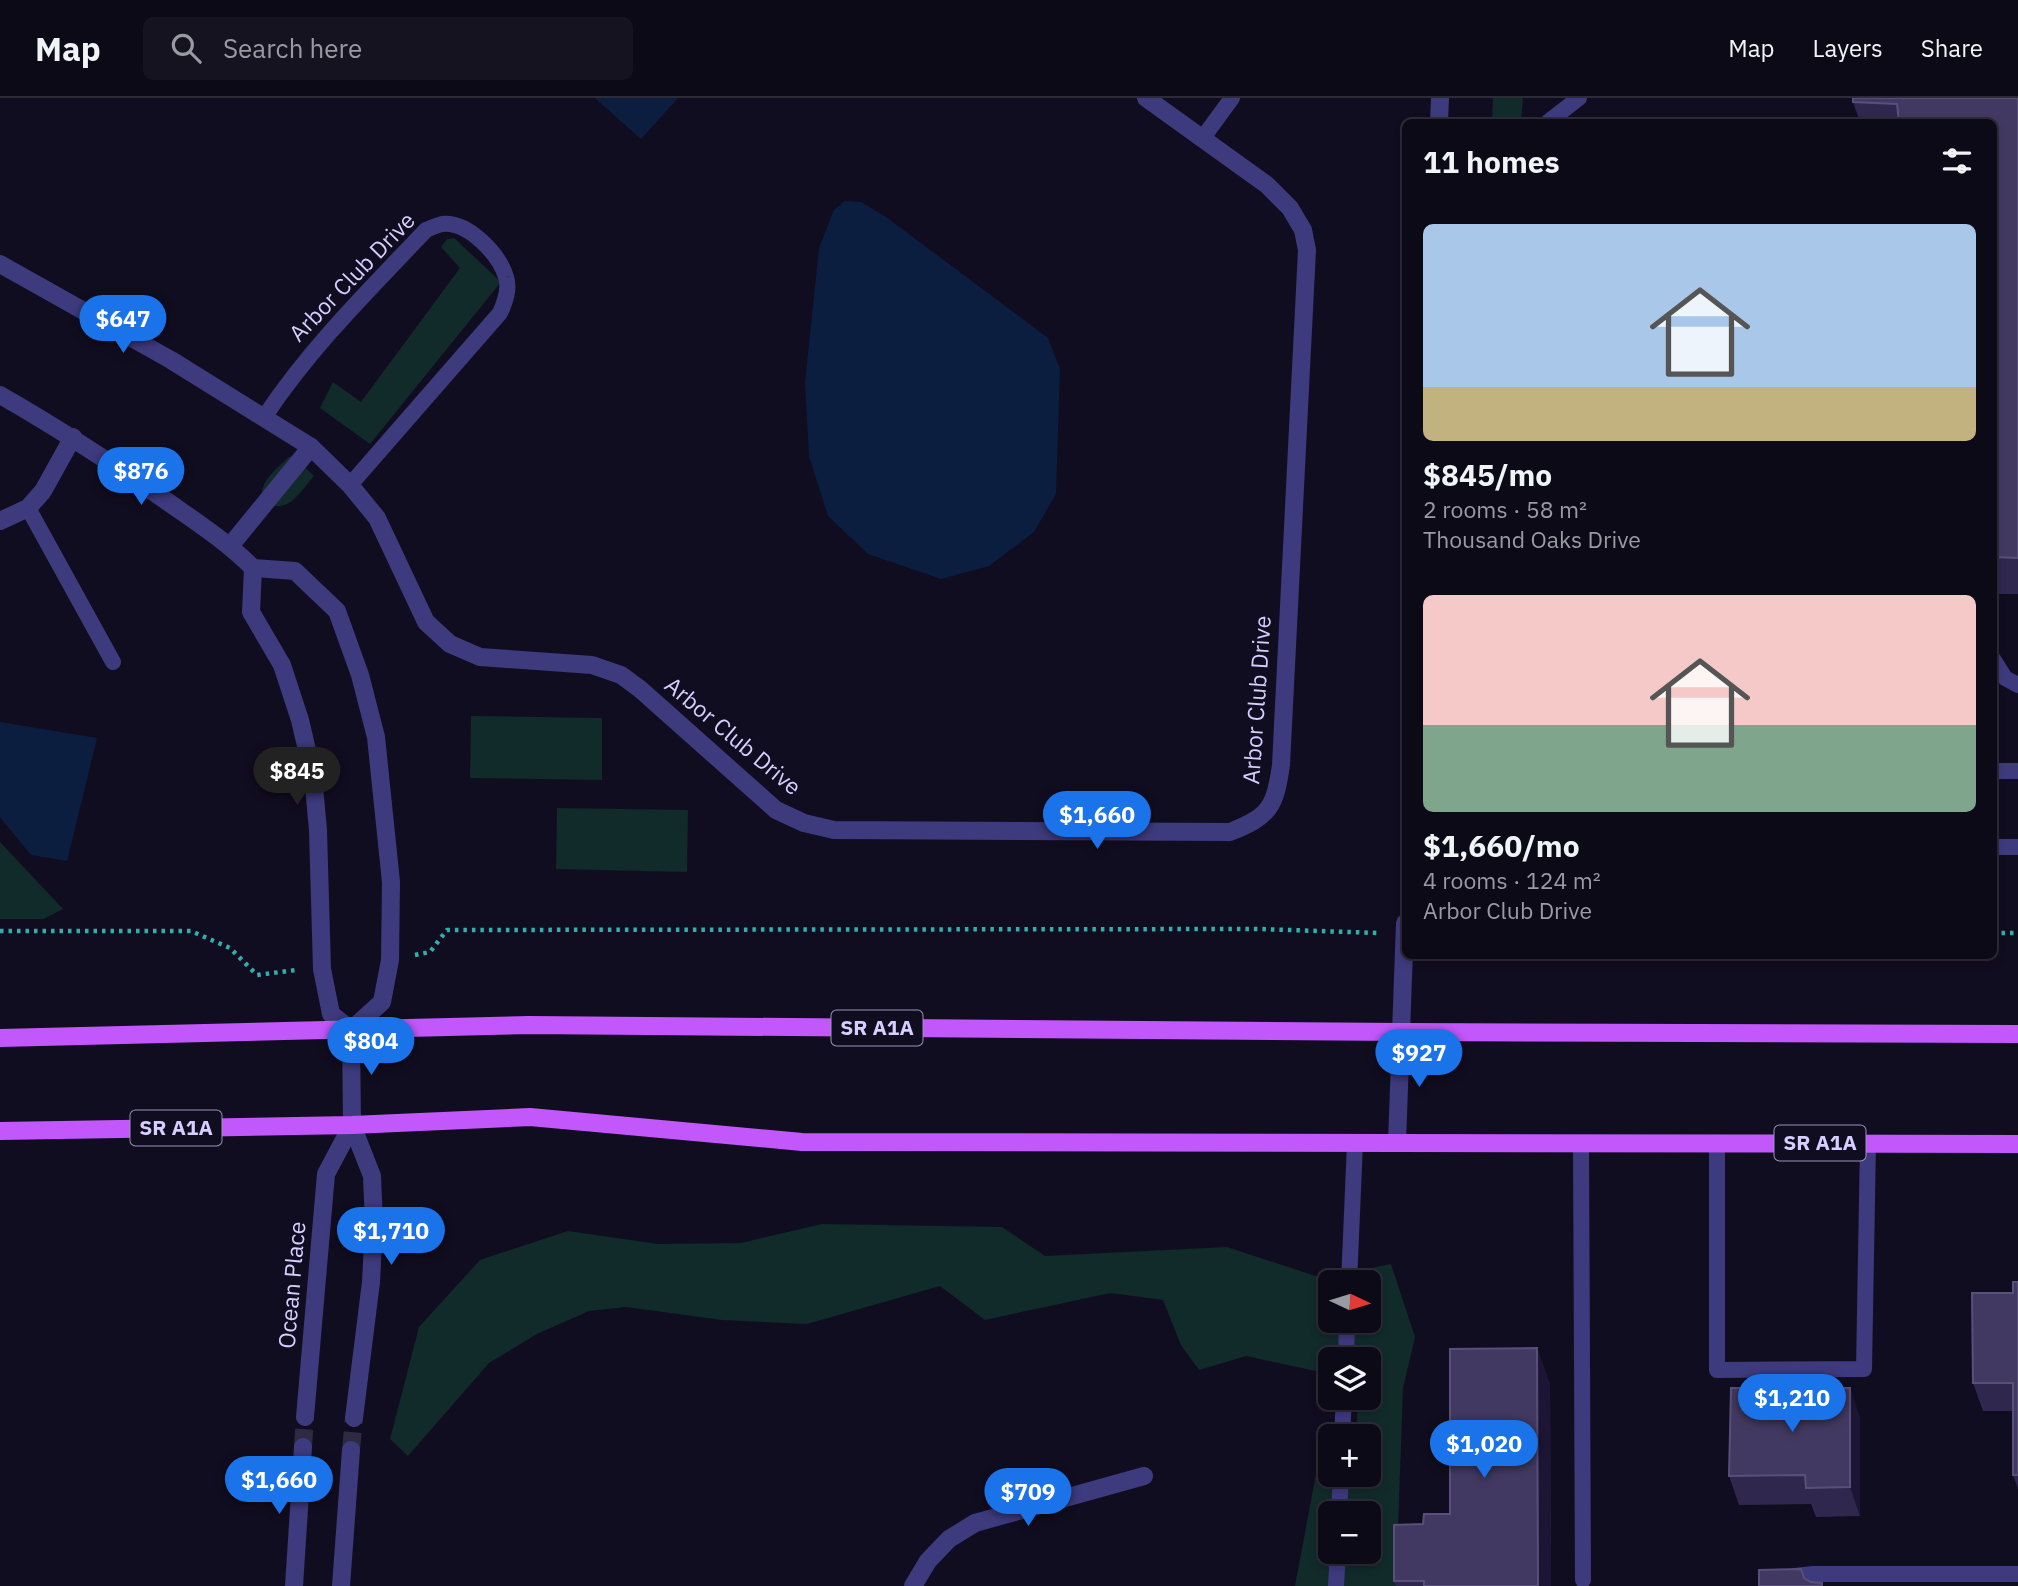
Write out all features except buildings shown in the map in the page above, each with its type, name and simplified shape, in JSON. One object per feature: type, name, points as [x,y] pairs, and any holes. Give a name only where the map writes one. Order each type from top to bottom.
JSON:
[{"type":"main road","name":"SR A1A","points":[[0,1038],[529,1025],[2018,1034]]},
{"type":"main road","name":"SR A1A","points":[[0,1131],[352,1125],[530,1117],[802,1142],[2018,1143]]},
{"type":"street","name":"Arbor Club Drive","points":[[0,264],[171,360],[311,447],[350,485],[377,518],[426,622],[450,644],[480,657],[592,665],[621,675],[776,810],[804,824],[835,830],[1230,832],[1255,822],[1264,815],[1277,792],[1281,765],[1307,250],[1303,230],[1290,208],[1267,185],[1146,98]]},
{"type":"street","points":[[1439,119],[1440,98]]},
{"type":"street","points":[[0,395],[73,437],[230,546],[253,568],[295,571],[337,611],[360,675],[376,737],[391,882],[390,961],[382,1002],[351,1030],[352,1125],[372,1176],[374,1223],[371,1282],[354,1418]]},
{"type":"street","points":[[0,521],[29,508],[43,491],[73,437]]},
{"type":"street","points":[[230,546],[311,447]]},
{"type":"street","points":[[253,568],[251,612],[282,665],[300,720],[313,776],[318,830],[322,968],[331,1014],[351,1030]]},
{"type":"street","points":[[1398,1143],[1404,959]]},
{"type":"street","name":"Ocean Place","points":[[305,1417],[326,1174],[352,1125]]},
{"type":"street","points":[[293,1586],[303,1447]]},
{"type":"street","points":[[341,1586],[351,1450]]},
{"type":"street","points":[[913,1586],[928,1561],[949,1539],[975,1523],[1144,1476]]},
{"type":"lane","points":[[1202,139],[1231,98]]},
{"type":"lane","points":[[1552,119],[1579,98]]},
{"type":"lane","name":"Arbor Club Drive","points":[[265,416],[292,375],[328,332],[426,230],[442,224],[457,226],[478,239],[497,260],[507,278],[507,299],[499,313],[350,485]]},
{"type":"lane","points":[[29,508],[113,662]]},
{"type":"lane","points":[[1997,665],[2005,678],[2018,685]]},
{"type":"lane","points":[[1997,771],[2018,771]]},
{"type":"lane","points":[[1997,847],[2018,847]]},
{"type":"lane","points":[[1350,1270],[1355,1143]]},
{"type":"lane","points":[[1581,1143],[1583,1580]]},
{"type":"lane","points":[[1717,1143],[1717,1370],[1864,1369],[1868,1143]]},
{"type":"lane","points":[[1336,1586],[1337,1564]]},
{"type":"lane","points":[[1769,1586],[1795,1576],[1813,1574],[2018,1574]]},
{"type":"path","points":[[390,961],[430,952],[447,930],[1231,929],[1402,934]]},
{"type":"path","points":[[0,931],[191,931],[230,948],[257,975],[322,968]]},
{"type":"path","points":[[1997,933],[2018,933]]},
{"type":"green space","points":[[1493,98],[1523,98],[1521,119],[1492,119]]},
{"type":"green space","points":[[454,238],[501,282],[370,444],[320,408],[333,382],[361,402],[460,268],[441,247],[447,239]]},
{"type":"green space","points":[[293,456],[314,476],[291,502],[281,506],[271,505],[264,500],[263,487],[278,467]]},
{"type":"green space","points":[[471,716],[602,718],[602,780],[470,778]]},
{"type":"green space","points":[[557,808],[688,810],[687,872],[556,869]]},
{"type":"green space","points":[[0,842],[63,909],[43,919],[0,919]]},
{"type":"green space","points":[[822,1224],[1002,1227],[1045,1256],[1227,1247],[1318,1277],[1318,1334],[1381,1334],[1381,1270],[1361,1270],[1391,1264],[1415,1337],[1403,1388],[1396,1586],[1295,1586],[1316,1474],[1318,1487],[1381,1487],[1381,1424],[1357,1424],[1357,1410],[1381,1410],[1381,1347],[1318,1347],[1318,1371],[1246,1356],[1199,1370],[1181,1345],[1163,1300],[1110,1293],[985,1320],[940,1286],[807,1324],[722,1320],[626,1307],[589,1311],[537,1334],[489,1363],[408,1456],[390,1439],[419,1327],[480,1260],[568,1231],[658,1244],[741,1243]]},
{"type":"water","points":[[595,98],[678,98],[641,139]]},
{"type":"water","points":[[845,201],[861,202],[886,217],[1048,338],[1060,369],[1056,494],[1034,532],[989,566],[941,579],[868,554],[828,516],[809,456],[805,383],[819,248],[834,210]]},
{"type":"water","points":[[0,722],[97,738],[67,861],[31,855],[0,817]]},
{"type":"tunnel","points":[[303,1447],[305,1417]]},
{"type":"tunnel","points":[[351,1450],[354,1418]]}]
